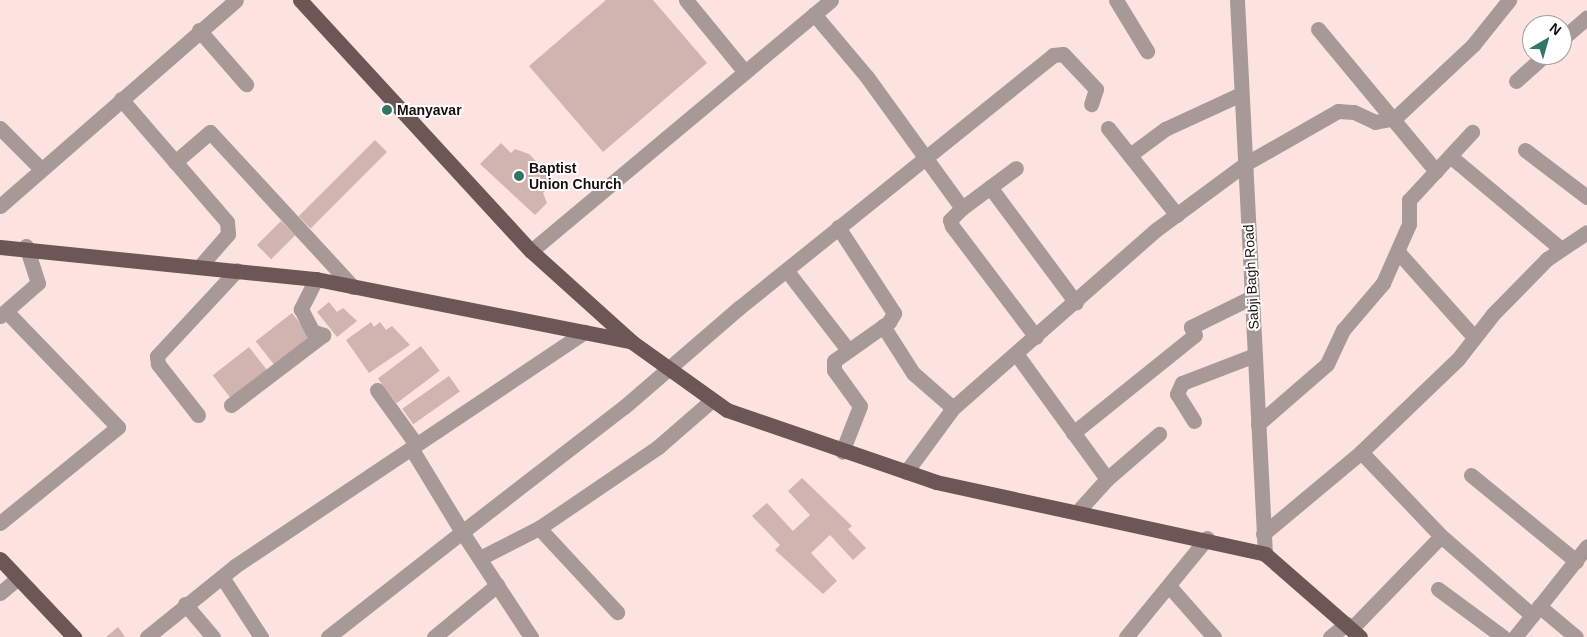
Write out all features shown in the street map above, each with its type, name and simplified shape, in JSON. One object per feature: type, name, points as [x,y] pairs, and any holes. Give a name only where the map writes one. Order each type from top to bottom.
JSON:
[{"type":"main road","points":[[300,0],[531,251],[632,342],[712,400],[743,417],[842,452],[906,472],[1207,538],[1265,554],[1353,630]]},
{"type":"main road","points":[[0,247],[26,246],[316,280],[632,342]]},
{"type":"main road","points":[[0,559],[74,637]]},
{"type":"street","points":[[0,206],[199,30],[236,0]]},
{"type":"street","points":[[686,0],[745,72]]},
{"type":"street","points":[[531,251],[831,0]]},
{"type":"street","points":[[1116,0],[1147,51]]},
{"type":"street","name":"Sabji Bagh Road","points":[[1237,0],[1265,554]]},
{"type":"street","points":[[906,472],[953,408],[1017,355],[1177,215],[1245,164],[1338,112],[1354,112],[1375,122],[1394,118],[1473,45],[1509,0]]},
{"type":"street","points":[[814,14],[867,77],[962,208]]},
{"type":"street","points":[[1572,30],[1587,17]]},
{"type":"street","points":[[1318,29],[1394,118],[1436,171]]},
{"type":"street","points":[[199,30],[246,84]]},
{"type":"street","points":[[328,637],[624,407],[666,368],[788,271],[838,227],[1058,53],[1096,89],[1091,104]]},
{"type":"street","points":[[1516,81],[1534,65]]},
{"type":"street","points":[[1130,156],[1165,129],[1241,94]]},
{"type":"street","points":[[121,99],[229,226],[228,234],[201,266]]},
{"type":"street","points":[[0,128],[41,169]]},
{"type":"street","points":[[1108,128],[1177,215]]},
{"type":"street","points":[[175,162],[210,132],[353,287]]},
{"type":"street","points":[[1258,424],[1320,372],[1343,330],[1379,291],[1398,252],[1410,219],[1409,200],[1472,132]]},
{"type":"street","points":[[1525,150],[1587,197]]},
{"type":"street","points":[[1450,156],[1560,248]]},
{"type":"street","points":[[1016,168],[962,208],[950,220],[952,226],[1036,337]]},
{"type":"street","points":[[990,187],[1076,302]]},
{"type":"street","points":[[838,227],[891,304],[894,313],[883,326],[848,350],[832,365],[857,401],[860,412],[842,452]]},
{"type":"street","points":[[1264,534],[1361,452],[1458,359],[1474,337],[1560,248],[1587,232]]},
{"type":"street","points":[[0,523],[118,427],[3,314],[38,283],[26,246]]},
{"type":"street","points":[[1398,252],[1474,337]]},
{"type":"street","points":[[198,415],[158,364],[157,356],[237,270]]},
{"type":"street","points":[[788,271],[848,350]]},
{"type":"street","points":[[231,405],[323,335],[312,331],[301,309],[316,280]]},
{"type":"street","points":[[1074,433],[1195,335],[1191,327],[1252,297]]},
{"type":"street","points":[[883,326],[913,373],[953,408]]},
{"type":"street","points":[[147,637],[185,604],[222,576],[585,332]]},
{"type":"street","points":[[1017,355],[1107,479]]},
{"type":"street","points":[[1194,420],[1177,394],[1182,383],[1254,355]]},
{"type":"street","points":[[377,390],[413,446],[462,532],[531,637]]},
{"type":"street","points":[[480,558],[539,528],[658,447],[712,400]]},
{"type":"street","points":[[1078,511],[1107,479],[1159,434]]},
{"type":"street","points":[[1361,452],[1441,536],[1536,611],[1576,637]]},
{"type":"street","points":[[1471,475],[1576,561]]},
{"type":"street","points":[[539,528],[617,612]]},
{"type":"street","points":[[1330,637],[1353,630],[1441,536]]},
{"type":"street","points":[[1126,637],[1207,538]]},
{"type":"street","points":[[1514,637],[1587,546]]},
{"type":"street","points":[[222,576],[261,637]]},
{"type":"street","points":[[0,593],[18,578]]},
{"type":"street","points":[[434,637],[497,585]]},
{"type":"street","points":[[1169,586],[1214,637]]},
{"type":"street","points":[[1438,589],[1503,637]]},
{"type":"street","points":[[185,604],[213,637]]},
{"type":"building","points":[[606,0],[653,0],[707,63],[603,152],[529,66]]},
{"type":"building","points":[[375,140],[387,152],[311,228],[299,216]]},
{"type":"building","points":[[501,143],[511,153],[515,149],[529,154],[555,181],[543,193],[547,203],[535,215],[480,164]]},
{"type":"building","points":[[281,221],[295,235],[271,259],[257,245]]},
{"type":"building","points":[[329,302],[337,312],[343,308],[357,321],[337,337],[317,312]]},
{"type":"building","points":[[292,313],[313,340],[277,368],[256,341]]},
{"type":"building","points":[[371,322],[374,327],[380,322],[386,330],[392,326],[410,345],[369,373],[346,340]]},
{"type":"building","points":[[421,346],[440,371],[397,403],[378,378]]},
{"type":"building","points":[[249,347],[270,374],[234,402],[213,375]]},
{"type":"building","points":[[449,376],[460,392],[413,424],[402,409]]},
{"type":"building","points":[[802,478],[852,526],[848,529],[866,548],[853,560],[830,535],[811,553],[837,581],[823,594],[775,550],[780,545],[752,516],[767,503],[793,531],[810,515],[788,491]]},
{"type":"building","points":[[118,627],[125,637],[106,637]]},
{"type":"place","name":"Manyavar","points":[[387,110]]},
{"type":"place","name":"Baptist Union Church","points":[[519,176]]}]
